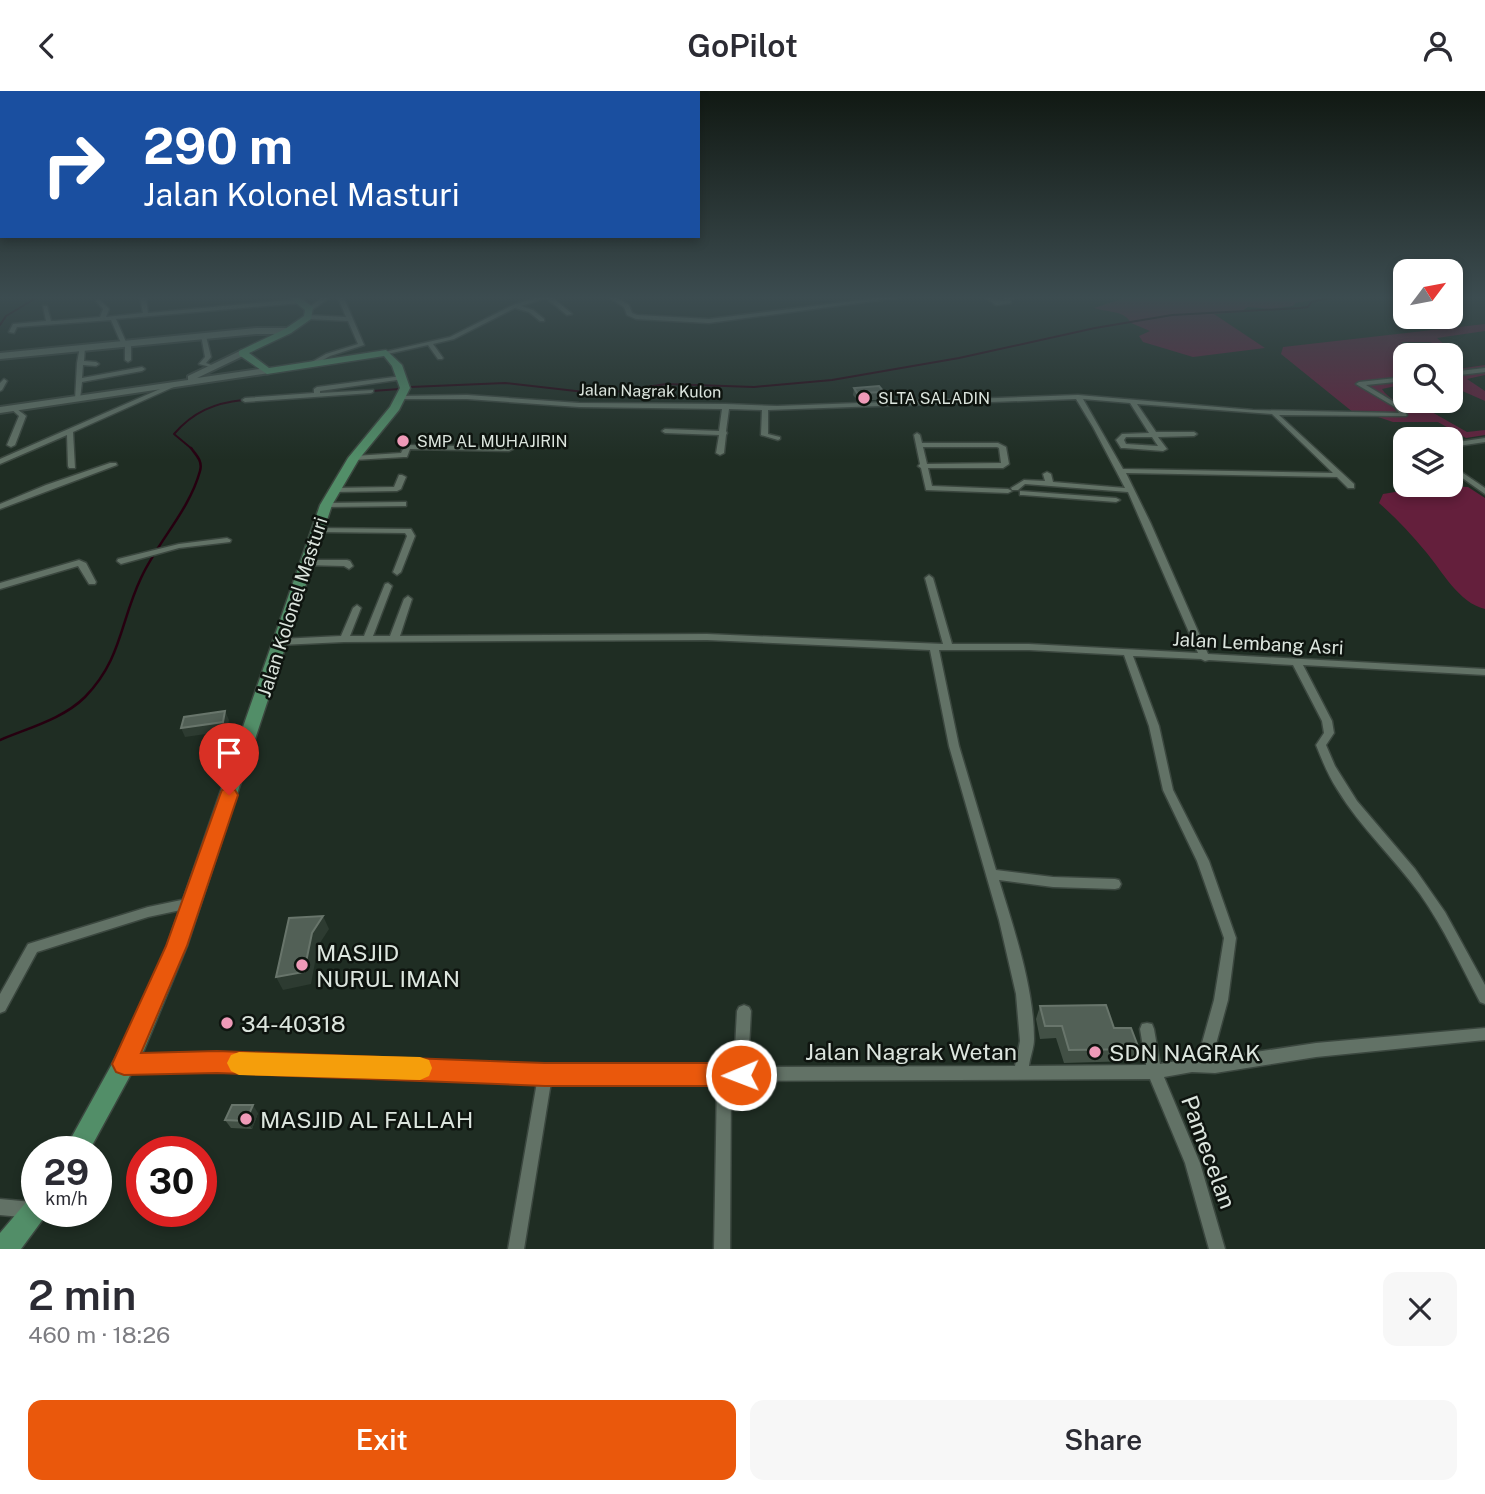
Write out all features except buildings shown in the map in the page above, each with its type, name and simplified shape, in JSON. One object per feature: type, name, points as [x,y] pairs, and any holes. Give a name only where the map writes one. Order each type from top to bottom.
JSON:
[{"type":"main road","points":[[0,356],[36,352]]},
{"type":"main road","points":[[179,383],[242,353],[267,371]]},
{"type":"main road","points":[[0,410],[383,353],[392,356],[402,378],[405,388],[402,397]]},
{"type":"main road","name":"Jalan Kolonel Masturi","points":[[83,1136],[124,1064],[177,946],[329,498],[354,458],[402,397]]},
{"type":"main road","points":[[4,1249],[22,1227]]},
{"type":"street","points":[[76,399],[81,352]]},
{"type":"street","points":[[127,352],[128,360]]},
{"type":"street","points":[[207,352],[208,357],[202,363],[212,367]]},
{"type":"street","points":[[312,364],[338,352]]},
{"type":"street","points":[[383,353],[387,352]]},
{"type":"street","points":[[436,352],[440,358]]},
{"type":"street","points":[[80,363],[96,364]]},
{"type":"street","points":[[80,380],[142,369]]},
{"type":"street","points":[[1463,373],[1485,370]]},
{"type":"street","points":[[318,396],[317,389],[402,378]]},
{"type":"street","name":"Jalan Nagrak Kulon","points":[[1393,380],[1359,384],[1393,403]]},
{"type":"street","points":[[0,389],[4,381]]},
{"type":"street","points":[[0,462],[124,411],[179,383]]},
{"type":"street","points":[[245,400],[371,391]]},
{"type":"street","name":"Jalan Nagrak Kulon","points":[[402,397],[467,397],[579,405],[765,407],[1078,397],[1275,414],[1404,415],[1402,413]]},
{"type":"street","points":[[1078,397],[1100,430],[1120,471],[1133,508],[1205,658]]},
{"type":"street","points":[[1132,401],[1154,434],[1163,449],[1131,448],[1120,440],[1124,435],[1154,434],[1194,434]]},
{"type":"street","points":[[720,453],[726,406]]},
{"type":"street","points":[[765,407],[765,435],[778,438]]},
{"type":"street","points":[[11,445],[23,416],[13,408]]},
{"type":"street","points":[[1275,414],[1351,486]]},
{"type":"street","points":[[665,431],[724,433]]},
{"type":"street","points":[[70,432],[72,466]]},
{"type":"street","points":[[917,435],[927,487],[931,489],[1015,491],[1118,502],[1121,494],[1129,491]]},
{"type":"street","points":[[1463,443],[1485,440]]},
{"type":"street","points":[[354,458],[404,455],[408,447],[458,445],[509,449]]},
{"type":"street","points":[[919,445],[998,445],[1002,447],[1005,464],[922,466]]},
{"type":"street","points":[[0,507],[30,493],[113,465]]},
{"type":"street","points":[[1120,471],[1340,475]]},
{"type":"street","points":[[1047,474],[1050,484]]},
{"type":"street","points":[[1463,476],[1485,492]]},
{"type":"street","points":[[329,498],[397,489],[402,477]]},
{"type":"street","points":[[1015,491],[1024,482],[1129,491]]},
{"type":"street","points":[[329,498],[403,504]]},
{"type":"street","points":[[318,530],[408,531],[411,536],[397,572]]},
{"type":"street","points":[[121,561],[179,545],[227,540]]},
{"type":"street","points":[[0,586],[79,563],[83,565],[92,582]]},
{"type":"street","points":[[308,563],[347,563],[349,566]]},
{"type":"street","points":[[929,578],[948,647]]},
{"type":"street","points":[[368,639],[388,586]]},
{"type":"street","points":[[394,639],[408,599]]},
{"type":"street","points":[[344,639],[357,608]]},
{"type":"street","name":"Jalan Lembang Asri","points":[[280,642],[344,639],[707,637],[934,647],[1029,647],[1485,672]]},
{"type":"street","points":[[934,647],[954,746],[1023,994],[1027,1041],[1020,1073]]},
{"type":"street","points":[[1128,654],[1154,726],[1168,790],[1203,861],[1230,938],[1221,1000],[1209,1044],[1200,1060],[1191,1065]]},
{"type":"street","points":[[1297,663],[1327,721],[1329,733],[1321,745],[1340,783],[1361,814],[1431,899],[1485,998]]},
{"type":"street","points":[[991,874],[1053,882],[1115,884]]},
{"type":"street","points":[[0,1007],[33,948],[148,912],[191,903]]},
{"type":"street","points":[[741,1075],[744,1011]]},
{"type":"street","name":"Pamecelan","points":[[1147,1029],[1149,1055],[1154,1072],[1187,1148],[1217,1249]]},
{"type":"street","name":"Jalan Nagrak Wetan","points":[[124,1064],[217,1062],[545,1075],[1154,1072],[1191,1065],[1215,1066],[1317,1050],[1485,1034]]},
{"type":"street","points":[[516,1249],[545,1075]]},
{"type":"street","points":[[722,1249],[724,1076]]},
{"type":"street","points":[[0,1207],[21,1208]]},
{"type":"shaded area","points":[[1176,352],[1233,352],[1193,357]]},
{"type":"shaded area","points":[[1282,352],[1393,352],[1393,387],[1382,389],[1393,399],[1393,413],[1434,413],[1458,427],[1447,427],[1438,422],[1393,422],[1354,413]]},
{"type":"shaded area","points":[[1485,365],[1485,375],[1467,379],[1485,391],[1485,401],[1463,391],[1463,368]]},
{"type":"shaded area","points":[[1463,430],[1467,432],[1485,430],[1485,435],[1463,436]]},
{"type":"shaded area","points":[[1463,487],[1468,487],[1485,498],[1485,609],[1476,606],[1459,593],[1415,539],[1379,503],[1383,494],[1393,492],[1393,497],[1463,497]]},
{"type":"waterway","points":[[410,387],[505,383],[602,394],[666,384],[754,387],[832,380],[986,352]]},
{"type":"waterway","points":[[372,391],[400,389]]},
{"type":"waterway","points":[[191,448],[174,434],[181,426],[205,410],[223,403],[243,400]]},
{"type":"waterway","points":[[0,740],[66,711],[85,697],[97,683],[119,640],[141,578],[195,486],[201,464],[191,448]]},
{"type":"slow traffic","points":[[239,1063],[420,1068]]},
{"type":"place","name":"SLTA SALADIN","points":[[864,398]]},
{"type":"place","name":"SMP AL MUHAJIRIN","points":[[403,441]]},
{"type":"place","name":"MASJID NURUL IMAN","points":[[302,965]]},
{"type":"place","name":"34-40318","points":[[227,1023]]},
{"type":"place","name":"SDN NAGRAK","points":[[1095,1052]]},
{"type":"place","name":"MASJID AL FALLAH","points":[[246,1119]]},
{"type":"route","points":[[229,795],[177,946],[124,1064],[217,1062],[545,1075],[741,1075]]}]
